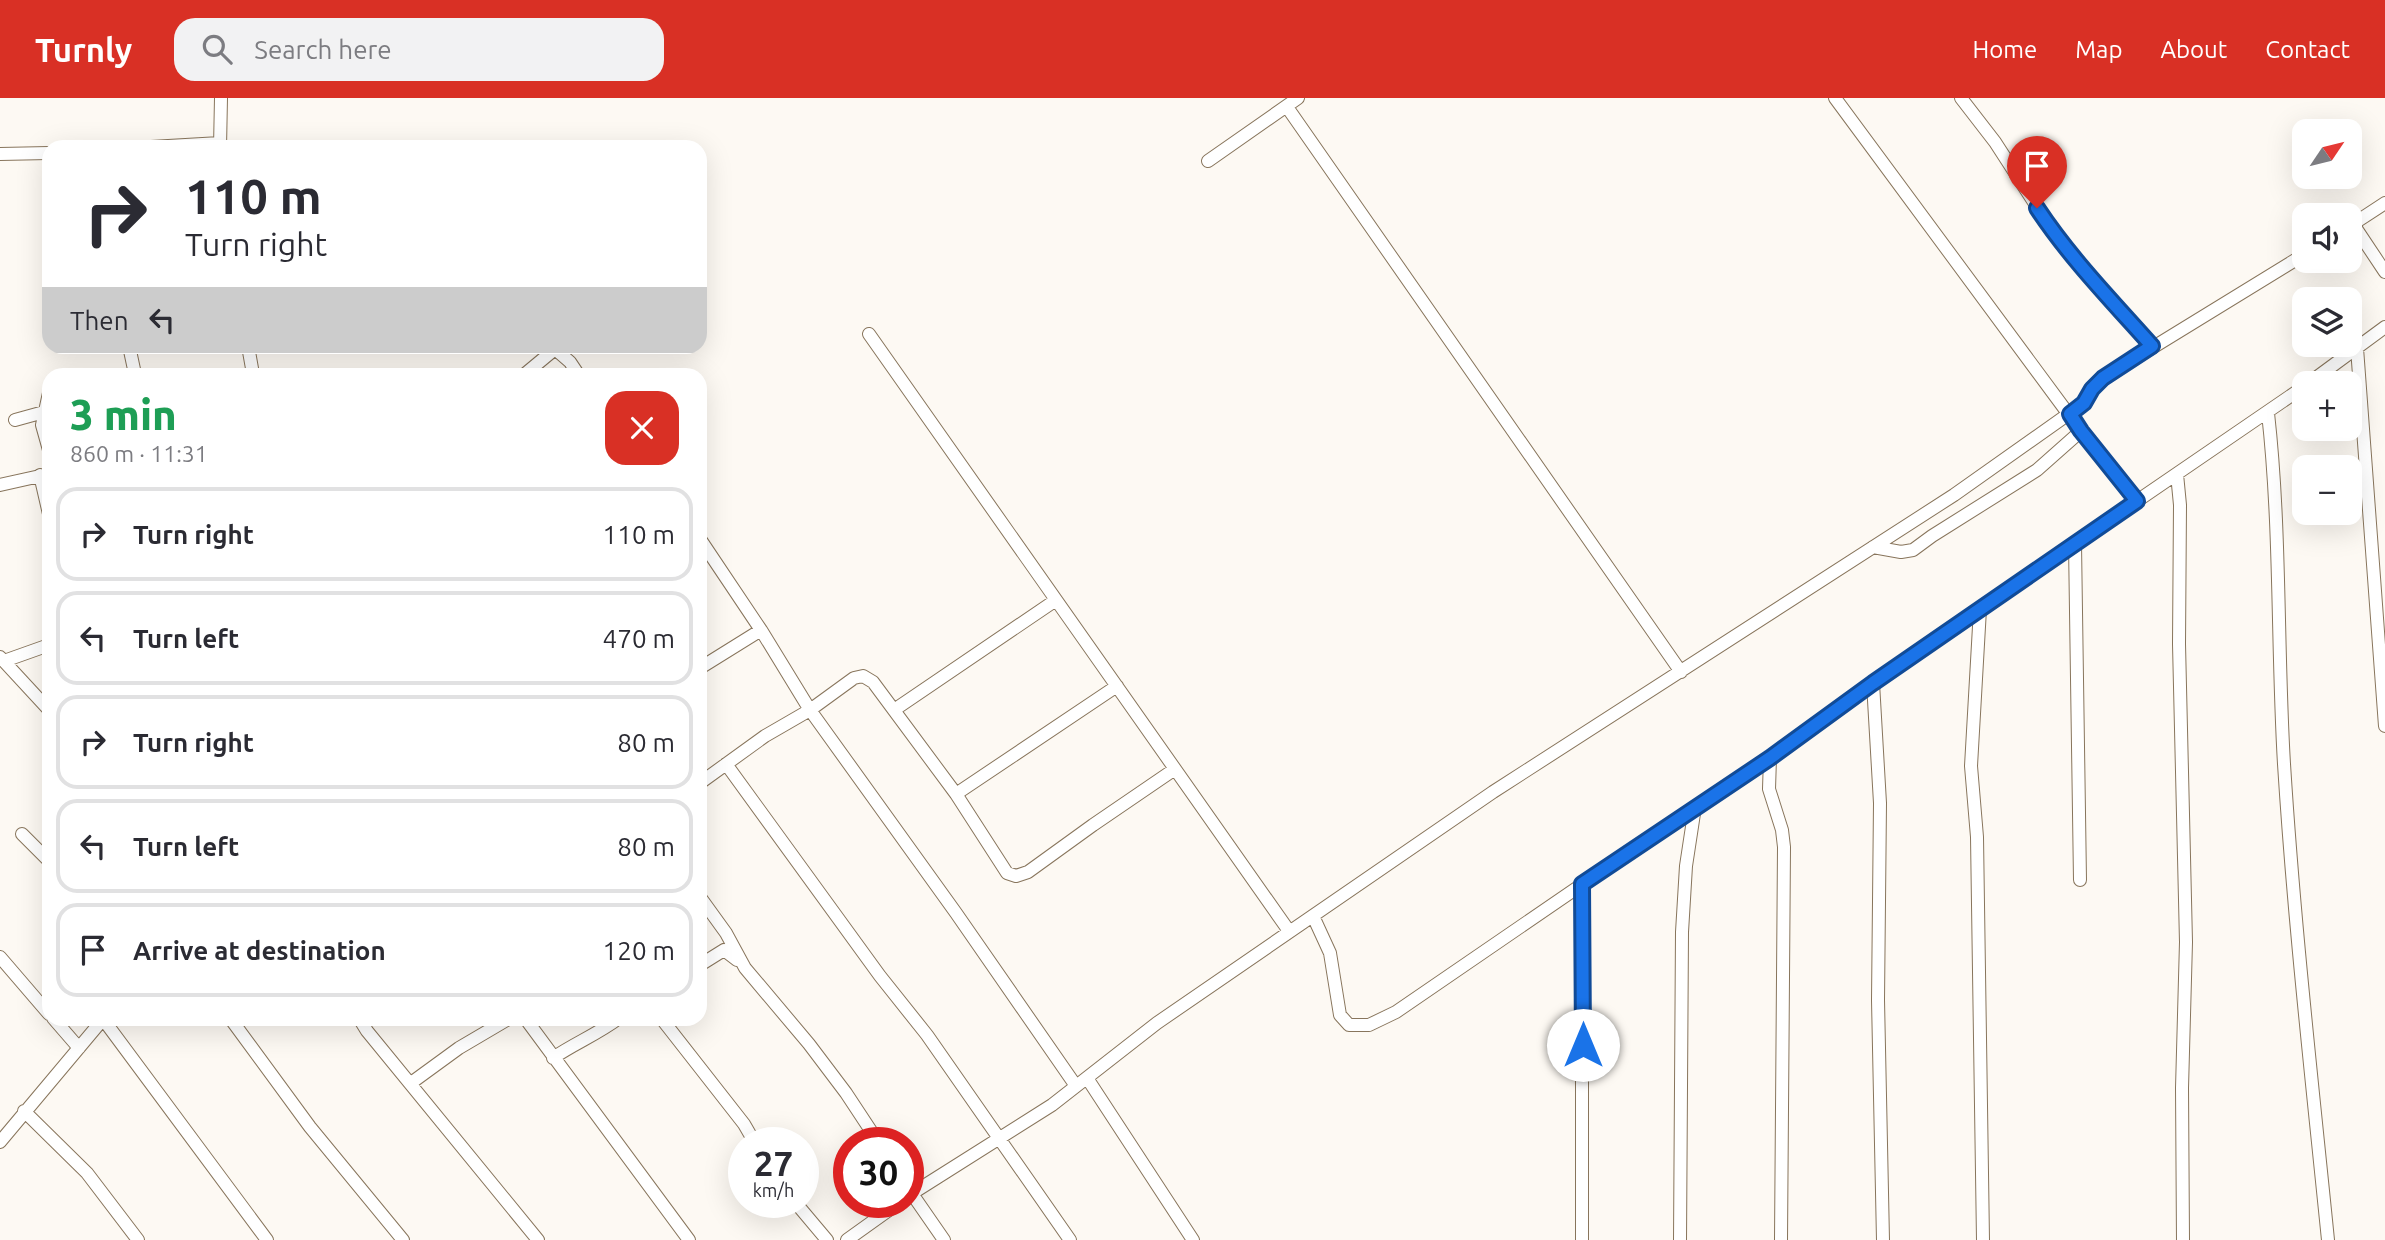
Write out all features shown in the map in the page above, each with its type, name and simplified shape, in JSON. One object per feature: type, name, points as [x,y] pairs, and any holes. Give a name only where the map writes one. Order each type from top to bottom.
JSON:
[{"type":"street","points":[[220,140],[221,98]]},
{"type":"street","points":[[1208,161],[1298,98]]},
{"type":"street","points":[[1835,98],[2081,431],[2137,501]]},
{"type":"street","points":[[1961,98],[1994,142],[2052,230],[2152,346]]},
{"type":"street","points":[[1287,107],[1681,671]]},
{"type":"street","points":[[0,154],[42,153]]},
{"type":"street","points":[[2362,218],[2385,203]]},
{"type":"street","points":[[2362,239],[2385,272]]},
{"type":"street","points":[[924,1183],[1052,1105],[1157,1023],[1493,792],[1954,495],[2070,414],[2084,403],[2092,389],[2103,378],[2292,262]]},
{"type":"street","points":[[2362,344],[2385,327]]},
{"type":"street","points":[[869,334],[1289,931]]},
{"type":"street","points":[[532,368],[549,354]]},
{"type":"street","points":[[561,354],[574,368]]},
{"type":"street","points":[[2326,371],[2345,357]]},
{"type":"street","points":[[2358,357],[2385,726]]},
{"type":"street","points":[[1314,916],[1330,953],[1340,1015],[1349,1025],[1369,1026],[1396,1012],[1770,758],[1873,683],[2292,396]]},
{"type":"street","points":[[15,420],[42,413]]},
{"type":"street","points":[[2268,413],[2276,480],[2284,764],[2313,1104],[2328,1240]]},
{"type":"street","points":[[1873,547],[1901,552],[1913,551],[1932,536],[2037,470],[2081,431]]},
{"type":"street","points":[[2176,474],[2180,505],[2179,644],[2186,942],[2182,1088],[2183,1240]]},
{"type":"street","points":[[0,485],[42,475]]},
{"type":"street","points":[[2075,544],[2080,880]]},
{"type":"street","points":[[707,550],[761,630],[810,710],[1193,1240]]},
{"type":"street","points":[[894,710],[1056,600]]},
{"type":"street","points":[[1980,609],[1971,766],[1977,838],[1983,1240]]},
{"type":"street","points":[[707,664],[761,630]]},
{"type":"street","points":[[42,647],[2,659],[42,702]]},
{"type":"street","points":[[707,778],[765,736],[810,710],[853,678],[863,676],[873,682],[956,794],[1007,873],[1016,876],[1028,872],[1175,769]]},
{"type":"street","points":[[1873,683],[1881,803],[1878,1000],[1883,1240]]},
{"type":"street","points":[[956,794],[1116,686]]},
{"type":"street","points":[[1770,758],[1769,789],[1782,830],[1784,847],[1782,1240]]},
{"type":"street","points":[[726,764],[927,1035],[1070,1240]]},
{"type":"street","points":[[1680,1240],[1682,932],[1686,866],[1695,807]]},
{"type":"street","points":[[22,834],[42,854]]},
{"type":"street","points":[[1582,884],[1582,1240]]},
{"type":"street","points":[[707,907],[726,933],[745,968],[809,1044],[868,1127]]},
{"type":"street","points":[[707,961],[724,950],[733,955],[830,1078]]},
{"type":"street","points":[[1,960],[42,1006]]},
{"type":"street","points":[[60,1026],[79,1048]]},
{"type":"street","points":[[0,1142],[97,1026]]},
{"type":"street","points":[[108,1026],[267,1240]]},
{"type":"street","points":[[236,1026],[310,1127],[403,1240]]},
{"type":"street","points":[[365,1026],[538,1240]]},
{"type":"street","points":[[411,1083],[459,1048],[496,1026]]},
{"type":"street","points":[[531,1026],[689,1240]]},
{"type":"street","points":[[554,1058],[606,1026]]},
{"type":"street","points":[[667,1026],[746,1127]]},
{"type":"street","points":[[24,1111],[88,1173],[138,1240]]},
{"type":"street","points":[[924,1212],[944,1240]]},
{"type":"street","points":[[809,1218],[827,1240]]},
{"type":"street","points":[[848,1240],[878,1218]]},
{"type":"route","points":[[1583,1045],[1582,884],[1770,758],[1873,683],[2137,501],[2070,414],[2084,403],[2092,389],[2103,378],[2152,346],[2091,278],[2037,208]]}]
